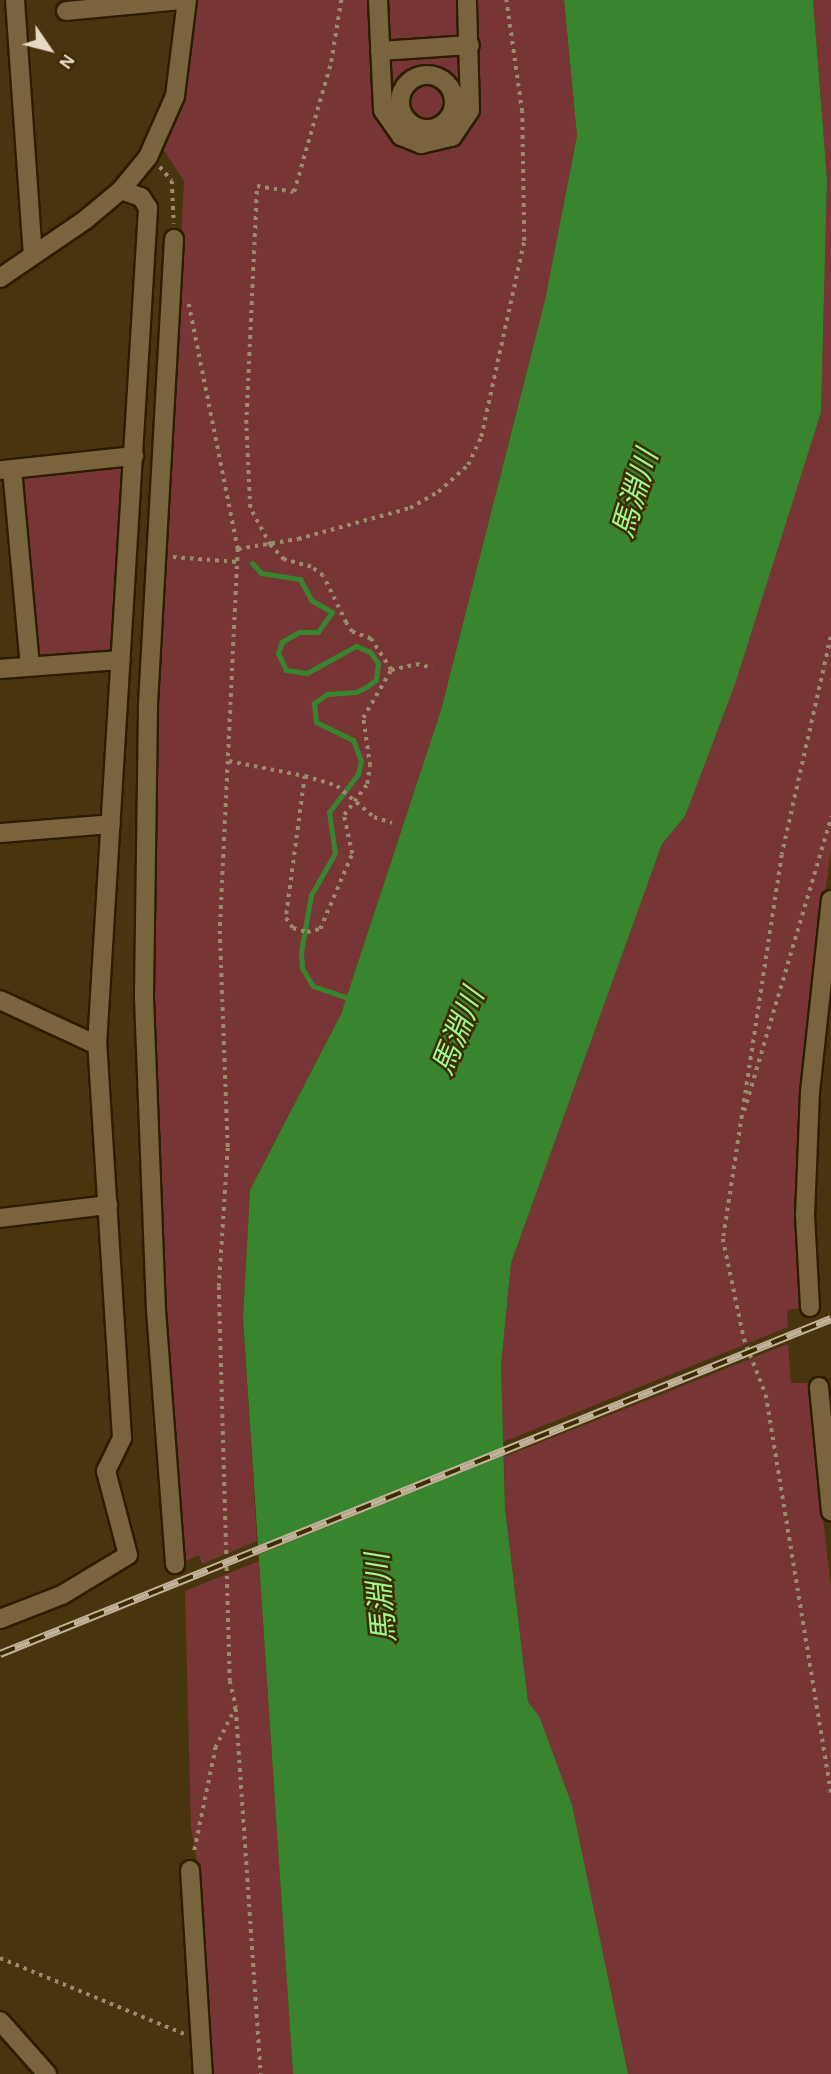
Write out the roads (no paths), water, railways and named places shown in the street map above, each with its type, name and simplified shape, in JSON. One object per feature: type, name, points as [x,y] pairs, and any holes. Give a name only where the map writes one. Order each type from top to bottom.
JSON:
[{"type":"street","points":[[15,0],[33,255]]},
{"type":"street","points":[[0,278],[121,190],[148,157],[175,96],[184,0],[66,11]]},
{"type":"street","points":[[378,0],[380,51],[391,107],[401,136],[432,144],[461,129],[472,99],[467,0]]},
{"type":"street","points":[[380,51],[470,45]]},
{"type":"street","points":[[424,75],[440,79],[453,99],[450,116],[429,128],[406,119],[391,107],[409,82],[424,75]]},
{"type":"street","points":[[453,99],[472,99]]},
{"type":"street","points":[[0,1619],[62,1595],[128,1555],[106,1471],[122,1438],[97,1045],[148,208],[141,197],[121,190]]},
{"type":"street","points":[[174,239],[148,708],[144,998],[152,1232],[175,1564]]},
{"type":"street","points":[[30,666],[6,469],[134,456]]},
{"type":"street","points":[[0,669],[121,660]]},
{"type":"street","points":[[0,833],[111,824]]},
{"type":"street","points":[[810,1307],[805,1216],[810,1093],[831,900]]},
{"type":"street","points":[[0,1000],[97,1045]]},
{"type":"street","points":[[0,1218],[108,1205]]},
{"type":"street","points":[[819,1387],[831,1511]]},
{"type":"street","points":[[191,1870],[203,2074]]},
{"type":"street","points":[[0,2021],[47,2074]]},
{"type":"water","name":"馬淵川","points":[[564,0],[813,0],[827,179],[821,412],[735,684],[685,816],[662,844],[511,1263],[501,1366],[505,1508],[528,1702],[539,1716],[572,1805],[628,2074],[293,2074],[243,1319],[250,1190],[341,1014],[441,710],[545,300],[577,136]]},
{"type":"waterway","points":[[252,563],[261,573],[300,579],[311,600],[332,612],[318,632],[299,632],[282,642],[278,653],[286,670],[307,673],[356,646],[370,652],[378,663],[376,680],[366,687],[356,692],[327,694],[314,703],[316,722],[353,740],[361,761],[358,774],[329,812],[335,853],[311,895],[301,952],[302,968],[313,986],[347,998]]},
{"type":"railway","points":[[0,1654],[831,1319]]}]
